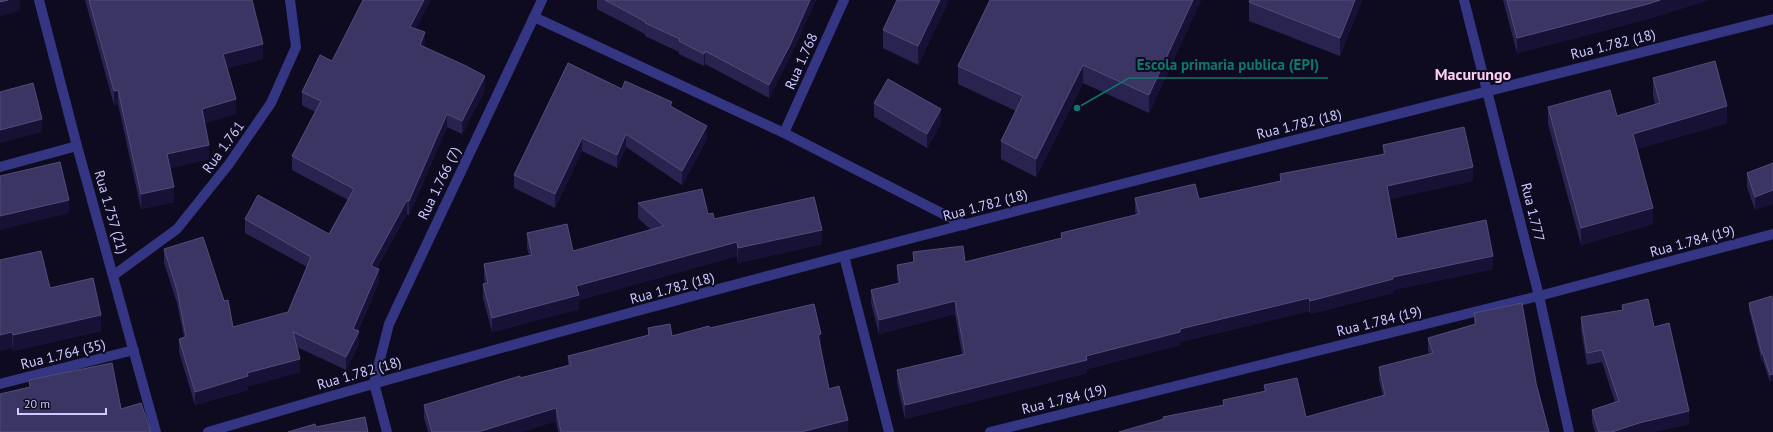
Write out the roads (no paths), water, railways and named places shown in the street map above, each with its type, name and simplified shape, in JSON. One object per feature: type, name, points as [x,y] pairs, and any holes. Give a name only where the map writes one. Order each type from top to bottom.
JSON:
[{"type":"street","name":"Rua 1.757 (21)","points":[[39,0],[77,146],[114,275],[156,432]]},
{"type":"street","name":"Rua 1.761","points":[[114,275],[177,229],[229,164],[271,103],[296,48],[290,0]]},
{"type":"street","name":"Rua 1.766 (7)","points":[[374,382],[389,324],[542,0]]},
{"type":"street","name":"Rua 1.768","points":[[784,133],[844,0]]},
{"type":"street","name":"Rua 1.777","points":[[1464,0],[1539,296],[1569,432]]},
{"type":"street","points":[[534,17],[784,133],[965,224]]},
{"type":"street","name":"Rua 1.782 (18)","points":[[208,432],[374,382],[965,224],[1487,90],[1773,19]]},
{"type":"street","points":[[0,167],[77,146]]},
{"type":"street","name":"Rua 1.784 (19)","points":[[990,432],[1539,296],[1773,234]]},
{"type":"street","points":[[844,256],[889,432]]},
{"type":"street","name":"Rua 1.764 (35)","points":[[0,384],[134,350]]},
{"type":"street","points":[[374,382],[387,432]]},
{"type":"place","name":"Escola primaria publica (EPI)","points":[[1077,108]]},
{"type":"district","name":"Macurungo","points":[[1473,74]]}]
